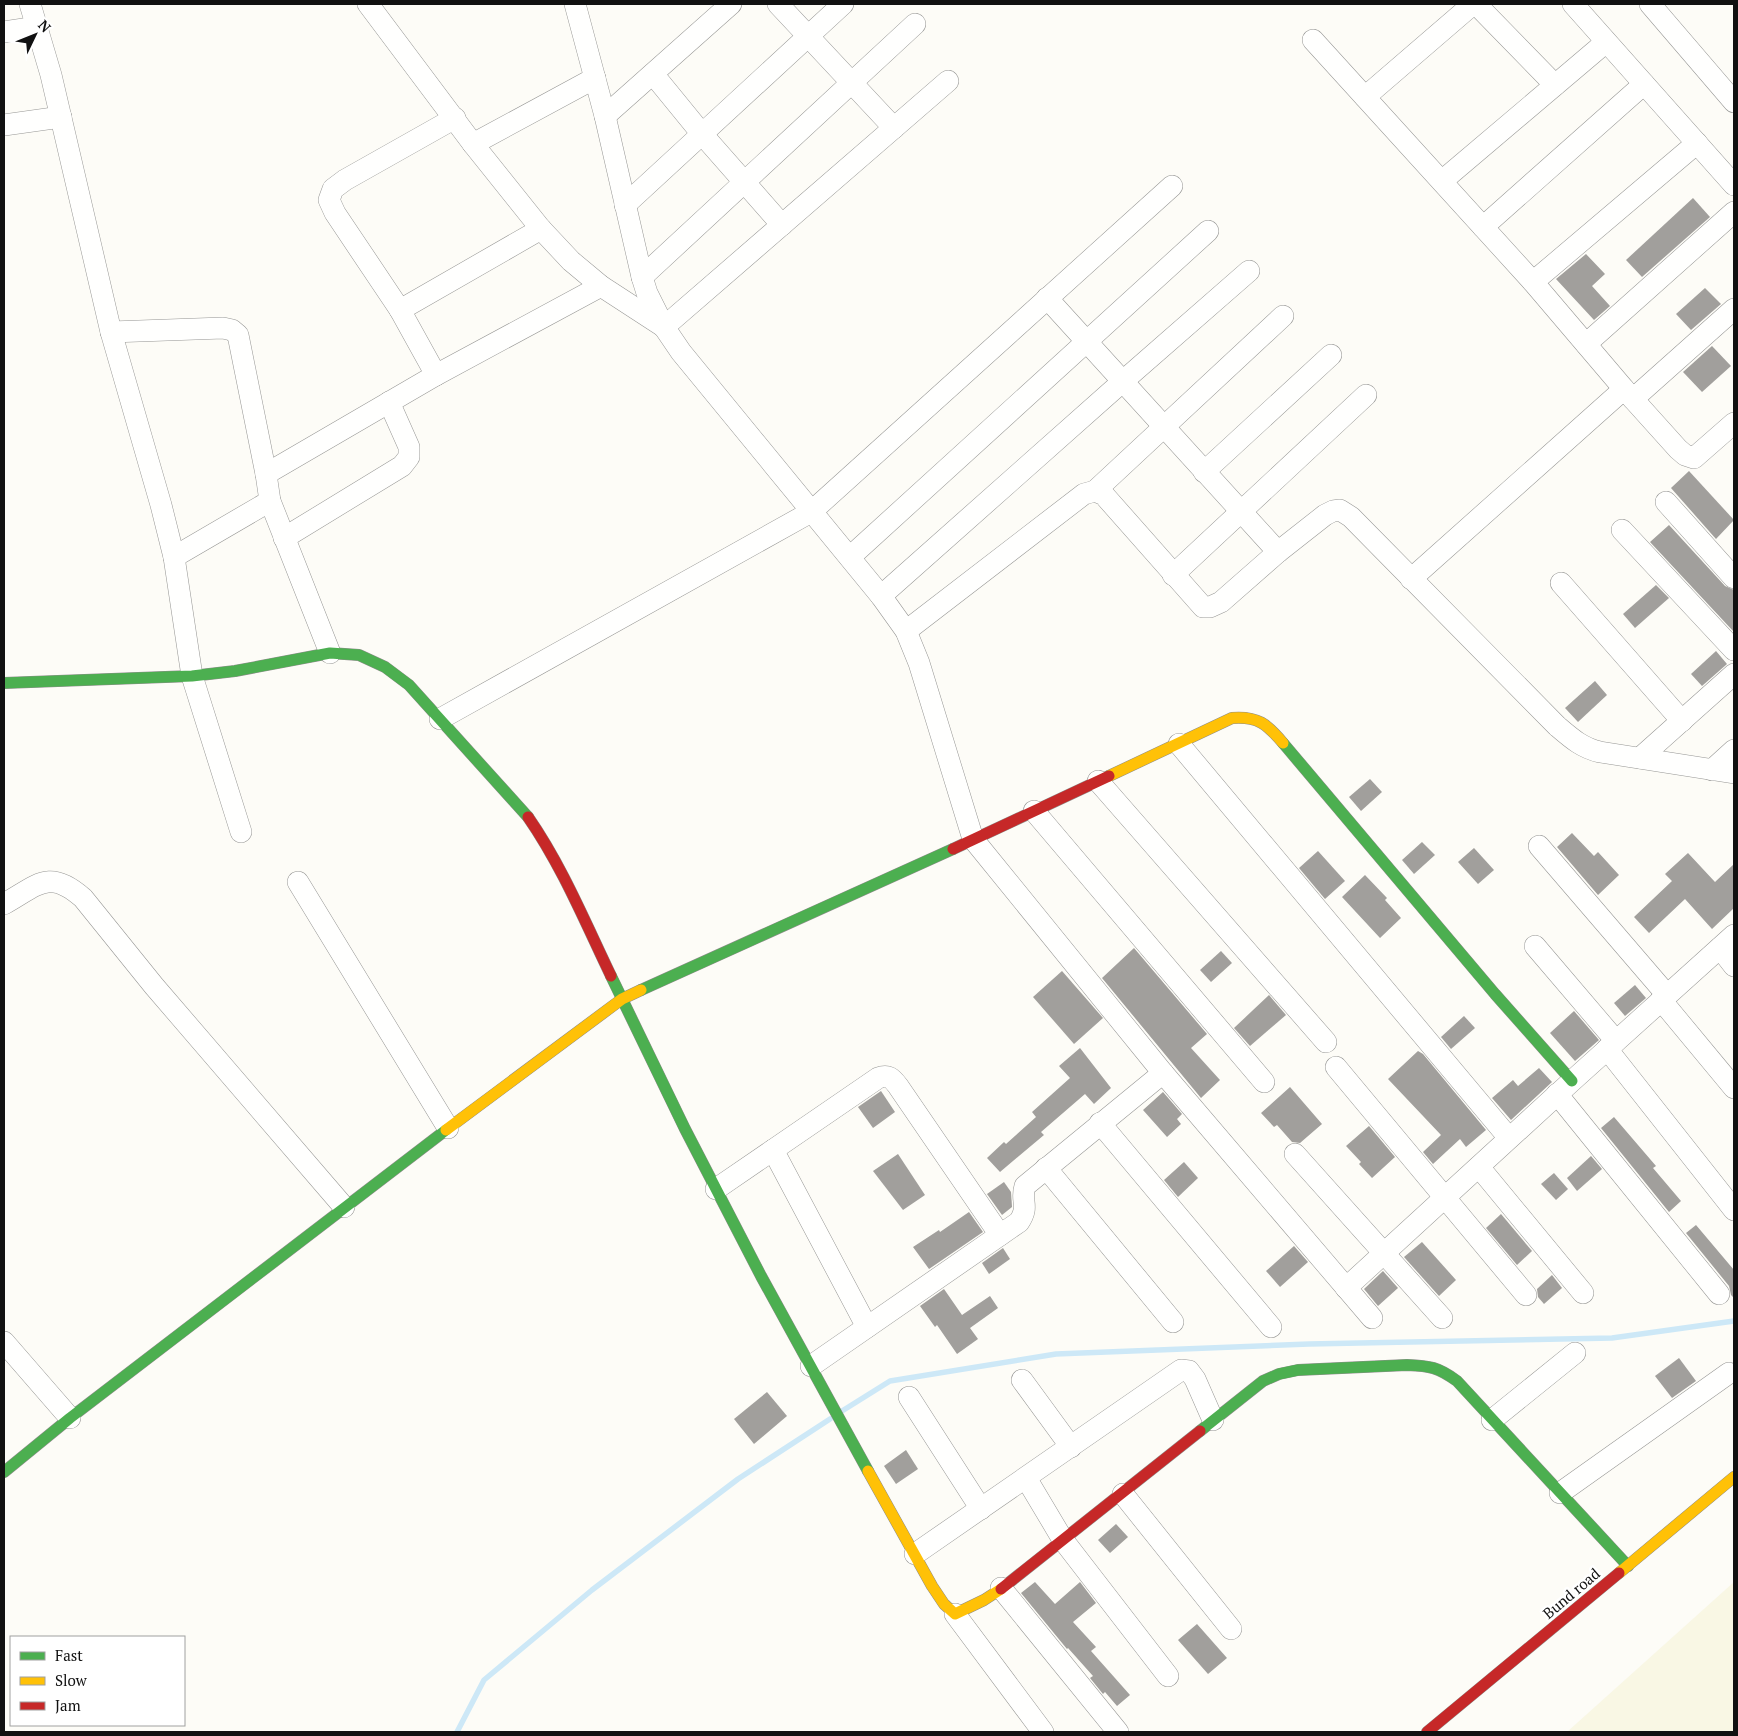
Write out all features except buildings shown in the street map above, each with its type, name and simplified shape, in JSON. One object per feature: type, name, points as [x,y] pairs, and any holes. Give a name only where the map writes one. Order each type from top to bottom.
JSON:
[{"type":"street","points":[[30,4],[61,117],[111,332],[161,504],[174,556],[192,676],[242,832]]},
{"type":"street","points":[[368,4],[473,144],[541,229],[570,261],[601,286],[664,328]]},
{"type":"street","points":[[575,4],[605,116],[647,293],[664,328],[681,352],[882,596],[906,631],[919,663],[973,839],[1163,1073],[1372,1318]]},
{"type":"street","points":[[605,116],[731,4]]},
{"type":"street","points":[[778,4],[894,128]]},
{"type":"street","points":[[625,205],[843,4]]},
{"type":"street","points":[[1365,97],[1474,4],[1555,85]]},
{"type":"street","points":[[1572,4],[1734,185]]},
{"type":"street","points":[[1650,4],[1734,102]]},
{"type":"street","points":[[642,276],[915,24]]},
{"type":"street","points":[[4,32],[37,27]]},
{"type":"street","points":[[1313,40],[1533,282],[1678,449],[1685,455],[1694,458],[1734,423]]},
{"type":"street","points":[[1442,181],[1606,42]]},
{"type":"street","points":[[653,74],[702,134],[782,224]]},
{"type":"street","points":[[473,144],[595,78]]},
{"type":"street","points":[[664,328],[948,81]]},
{"type":"street","points":[[1483,227],[1644,84]]},
{"type":"street","points":[[4,125],[61,117]]},
{"type":"street","points":[[436,375],[400,310],[335,213],[329,200],[334,189],[345,180],[455,118]]},
{"type":"street","points":[[1533,282],[1697,143]]},
{"type":"street","points":[[440,719],[811,512],[1172,186]]},
{"type":"street","points":[[1586,344],[1734,212]]},
{"type":"street","points":[[400,310],[541,229]]},
{"type":"street","points":[[850,557],[1208,230]]},
{"type":"street","points":[[882,596],[1249,271]]},
{"type":"street","points":[[266,474],[436,375],[601,286]]},
{"type":"street","points":[[1047,298],[1278,552]]},
{"type":"street","points":[[1411,579],[1629,394],[1734,309]]},
{"type":"street","points":[[906,631],[1084,494],[1095,491],[1283,316]]},
{"type":"street","points":[[111,332],[223,328],[232,330],[238,335],[270,501],[330,653]]},
{"type":"street","points":[[1204,472],[1332,355]]},
{"type":"street","points":[[1173,575],[1366,395]]},
{"type":"street","points":[[284,538],[402,466],[409,457],[408,447],[389,402]]},
{"type":"street","points":[[1095,491],[1104,495],[1203,607],[1210,607],[1221,602],[1278,552],[1325,515],[1340,510],[1351,517],[1557,726],[1586,749],[1734,773]]},
{"type":"street","points":[[174,556],[270,501]]},
{"type":"street","points":[[1666,502],[1734,578]]},
{"type":"street","points":[[1622,530],[1734,650]]},
{"type":"street","points":[[1561,583],[1682,721]]},
{"type":"street","points":[[4,682],[192,676],[330,653],[359,655],[385,667],[409,685],[522,809],[543,839],[716,1189],[932,1586],[1043,1732]]},
{"type":"street","points":[[1640,758],[1734,674]]},
{"type":"street","points":[[4,1472],[70,1418],[528,1066],[622,999],[892,878],[1232,718],[1260,719],[1272,730],[1495,994],[1719,1294]]},
{"type":"street","points":[[1179,744],[1509,1138]]},
{"type":"street","points":[[1712,770],[1734,750]]},
{"type":"street","points":[[1098,781],[1326,1042]]},
{"type":"street","points":[[1034,811],[1264,1082]]},
{"type":"street","points":[[1539,846],[1664,998],[1734,1088]]},
{"type":"street","points":[[4,904],[44,881],[58,881],[71,888],[83,898],[154,986],[344,1207]]},
{"type":"street","points":[[298,882],[448,1128]]},
{"type":"street","points":[[1346,1288],[1564,1087],[1727,942],[1734,966]]},
{"type":"street","points":[[1534,946],[1612,1045],[1734,1210]]},
{"type":"street","points":[[1336,1067],[1526,1295]]},
{"type":"street","points":[[811,1366],[1019,1222],[1024,1214],[1025,1206],[1022,1194],[1025,1186],[1163,1073]]},
{"type":"street","points":[[716,1189],[878,1078],[885,1076],[891,1078],[1000,1235]]},
{"type":"street","points":[[1100,1123],[1271,1327]]},
{"type":"street","points":[[773,1150],[867,1327]]},
{"type":"street","points":[[1295,1154],[1442,1318]]},
{"type":"street","points":[[1479,1167],[1583,1293]]},
{"type":"street","points":[[1046,1168],[1173,1322]]},
{"type":"street","points":[[4,1342],[70,1418]]},
{"type":"street","points":[[1492,1420],[1576,1353]]},
{"type":"street","points":[[955,1614],[964,1611],[1002,1588],[1263,1381],[1279,1374],[1298,1370],[1406,1365],[1425,1366],[1442,1370],[1457,1381],[1628,1566]]},
{"type":"street","points":[[915,1554],[1181,1370],[1189,1371],[1195,1379],[1213,1420]]},
{"type":"street","points":[[1560,1493],[1729,1373]]},
{"type":"street","points":[[1022,1380],[1071,1447]]},
{"type":"street","points":[[909,1397],[980,1509]]},
{"type":"street","name":"Bund road","points":[[1427,1732],[1734,1477]]},
{"type":"street","points":[[1026,1478],[1063,1540],[1168,1676]]},
{"type":"street","points":[[1122,1494],[1231,1629]]},
{"type":"street","points":[[1002,1588],[1118,1732]]},
{"type":"shaded area","points":[[1734,1582],[1734,1732],[1567,1732]]},
{"type":"waterway","points":[[842,1411],[890,1381],[1056,1354],[1309,1344],[1612,1338],[1734,1321]]},
{"type":"waterway","points":[[457,1732],[484,1680],[592,1590],[738,1479],[830,1419]]},
{"type":"traffic: fast","points":[[4,683],[192,676],[235,671],[330,653],[359,655],[385,667],[409,685],[528,817]]},
{"type":"traffic: fast","points":[[1283,743],[1495,994],[1572,1081]]},
{"type":"traffic: fast","points":[[641,990],[953,849]]},
{"type":"traffic: fast","points":[[611,976],[685,1129],[761,1276],[868,1471]]},
{"type":"traffic: fast","points":[[4,1472],[70,1418],[446,1130]]},
{"type":"traffic: fast","points":[[1200,1431],[1263,1381],[1279,1374],[1298,1370],[1407,1365],[1434,1368],[1457,1381],[1628,1566]]},
{"type":"traffic: slow","points":[[1109,776],[1232,718],[1255,720],[1267,726],[1283,743]]},
{"type":"traffic: slow","points":[[446,1130],[622,999],[641,990]]},
{"type":"traffic: slow","points":[[868,1471],[932,1586],[944,1604],[955,1614],[984,1600],[1001,1589]]},
{"type":"traffic: slow","points":[[1619,1573],[1734,1477]]},
{"type":"traffic: jam","points":[[953,849],[1109,776]]},
{"type":"traffic: jam","points":[[528,817],[552,855],[611,976]]},
{"type":"traffic: jam","points":[[1001,1589],[1200,1431]]},
{"type":"traffic: jam","points":[[1427,1732],[1619,1573]]}]
